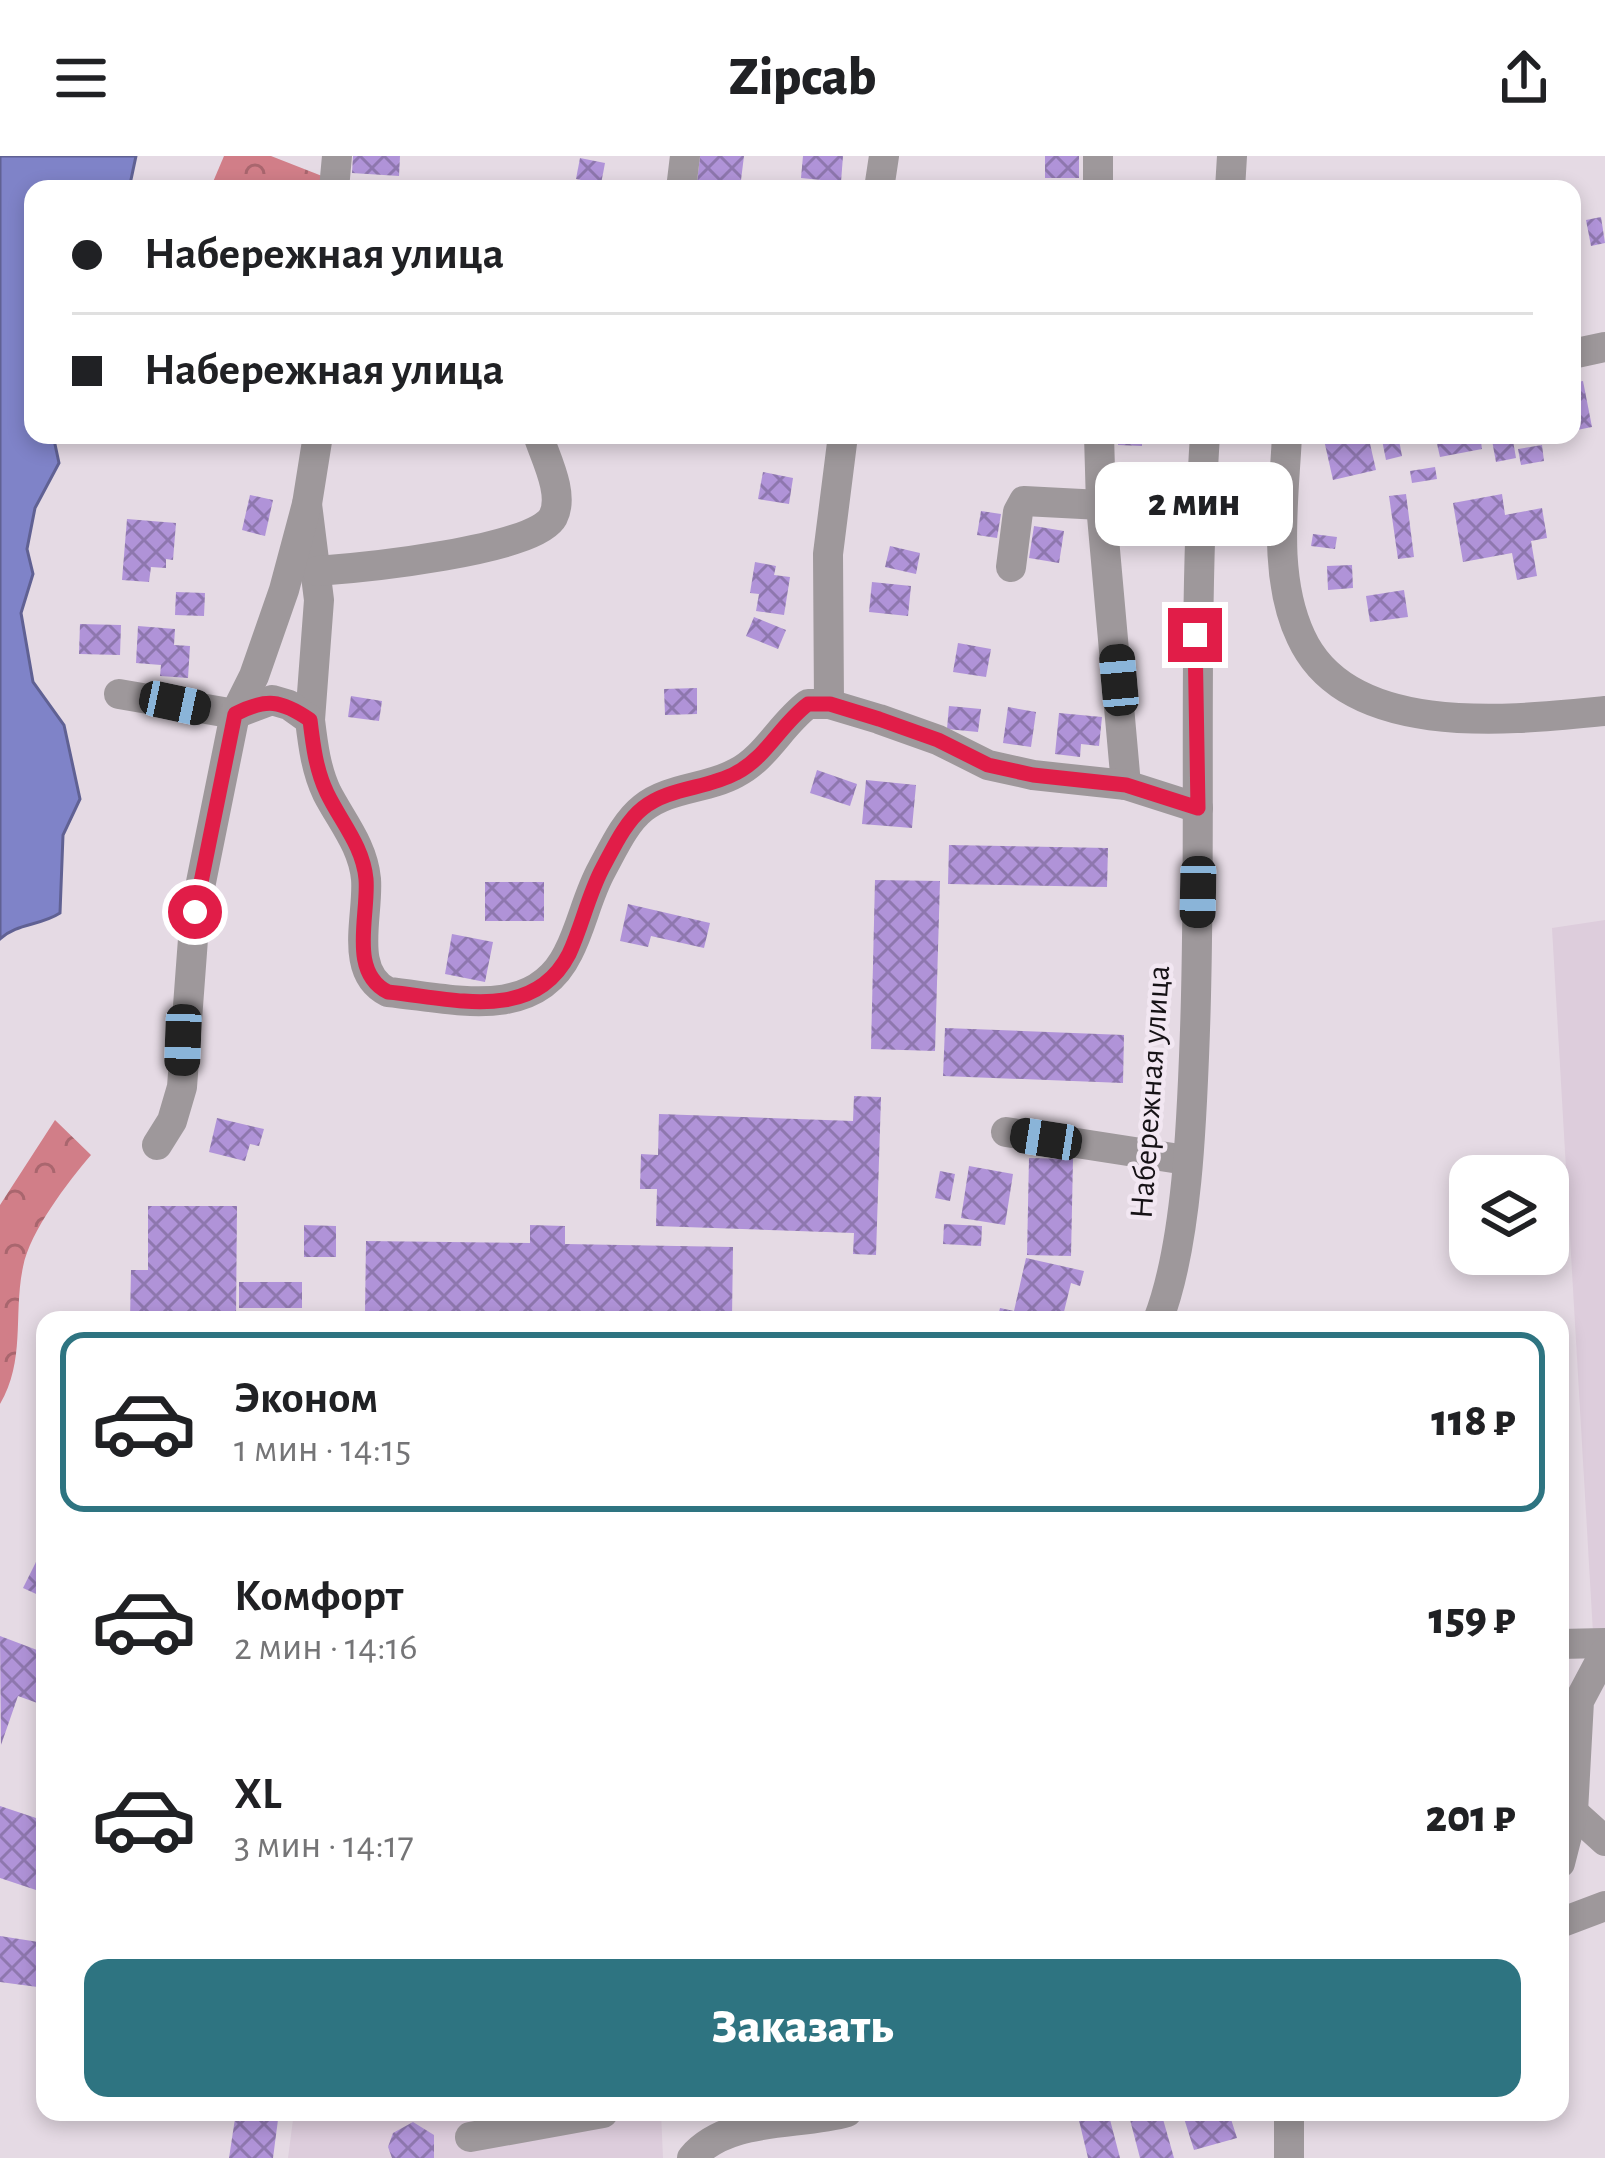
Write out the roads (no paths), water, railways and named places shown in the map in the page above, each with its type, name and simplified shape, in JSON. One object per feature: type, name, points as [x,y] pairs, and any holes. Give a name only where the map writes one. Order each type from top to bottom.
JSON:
[{"type":"street","points":[[157,1145],[172,1121],[182,1088],[195,912],[235,714],[254,676],[284,590],[307,504],[317,444]]},
{"type":"street","points":[[317,571],[482,548],[543,529],[552,520],[557,497],[541,444]]},
{"type":"street","points":[[830,704],[828,554],[842,444]]},
{"type":"street","points":[[1099,444],[1126,785]]},
{"type":"street","name":"Набережная улица","points":[[1160,1311],[1176,1240],[1186,1160],[1196,1008],[1195,635],[1204,444]]},
{"type":"street","points":[[1287,444],[1282,535],[1288,591],[1299,634],[1314,662],[1339,683],[1375,703],[1456,718],[1605,711]]},
{"type":"street","points":[[1011,567],[1018,512],[1024,501],[1101,505],[1201,499]]},
{"type":"street","points":[[307,504],[317,571],[310,720],[318,771],[359,850],[366,879],[365,968],[375,986],[388,992],[490,1001],[529,995],[545,987],[570,951],[590,892],[613,849],[641,809],[668,794],[735,774],[756,760],[808,704],[830,704],[938,740],[988,765],[1126,785],[1198,808]]},
{"type":"street","points":[[118,694],[235,714],[272,700],[310,720]]},
{"type":"street","points":[[1006,1132],[1186,1160]]},
{"type":"street","points":[[1569,1644],[1605,1643]]},
{"type":"street","points":[[1569,1828],[1580,1701],[1605,1652]]},
{"type":"street","points":[[1573,1812],[1605,1841]]},
{"type":"street","points":[[1569,1920],[1605,1906]]},
{"type":"street","points":[[470,2136],[561,2121]]},
{"type":"street","points":[[692,2158],[719,2137],[792,2121]]},
{"type":"street","points":[[1289,2121],[1289,2158]]},
{"type":"water","points":[[0,156],[136,156],[131,180],[24,180],[24,444],[55,444],[59,463],[35,508],[27,549],[33,574],[21,613],[33,682],[64,725],[80,799],[63,835],[60,913],[0,939]]}]
